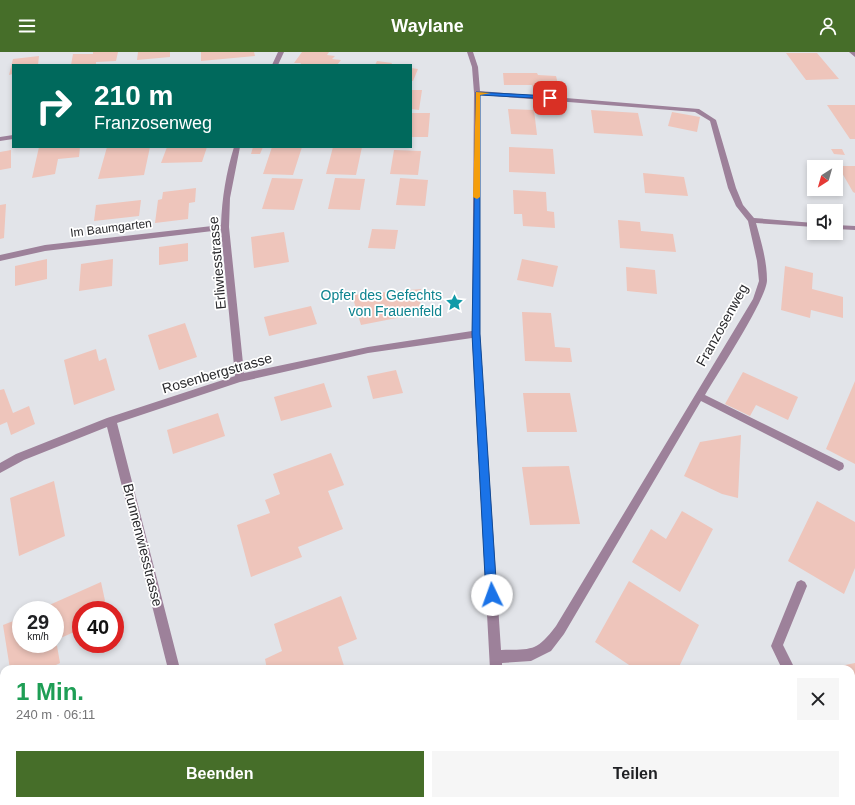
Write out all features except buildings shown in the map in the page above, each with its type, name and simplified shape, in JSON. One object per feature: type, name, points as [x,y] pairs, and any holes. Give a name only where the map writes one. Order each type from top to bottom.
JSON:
[{"type":"street","points":[[275,64],[281,52]]},
{"type":"street","points":[[470,52],[475,67],[478,93],[476,334],[496,665]]},
{"type":"street","points":[[852,52],[855,55]]},
{"type":"street","name":"Franzosenweg","points":[[478,93],[697,110],[713,120],[732,188],[740,206],[752,220],[761,261],[763,281],[757,299],[560,630],[547,647],[531,655],[496,657]]},
{"type":"street","points":[[0,139],[12,137]]},
{"type":"street","name":"Erliwiesstrasse","points":[[237,148],[227,191],[225,227],[240,378]]},
{"type":"street","points":[[752,220],[807,224]]},
{"type":"street","name":"Im Baumgarten","points":[[0,258],[45,248],[225,227]]},
{"type":"street","points":[[843,227],[855,228]]},
{"type":"street","name":"Rosenbergstrasse","points":[[0,468],[20,457],[111,421],[240,378],[368,350],[476,334]]},
{"type":"street","points":[[699,396],[839,466]]},
{"type":"street","name":"Brunnenwiesstrasse","points":[[111,421],[173,665]]},
{"type":"street","points":[[787,665],[777,646],[802,586]]},
{"type":"slow traffic","points":[[477,197],[478,93],[488,93]]},
{"type":"place","name":"Opfer des Gefechts von Frauenfeld","points":[[455,303]]},
{"type":"route","points":[[492,595],[476,334],[478,93],[550,98]]}]
